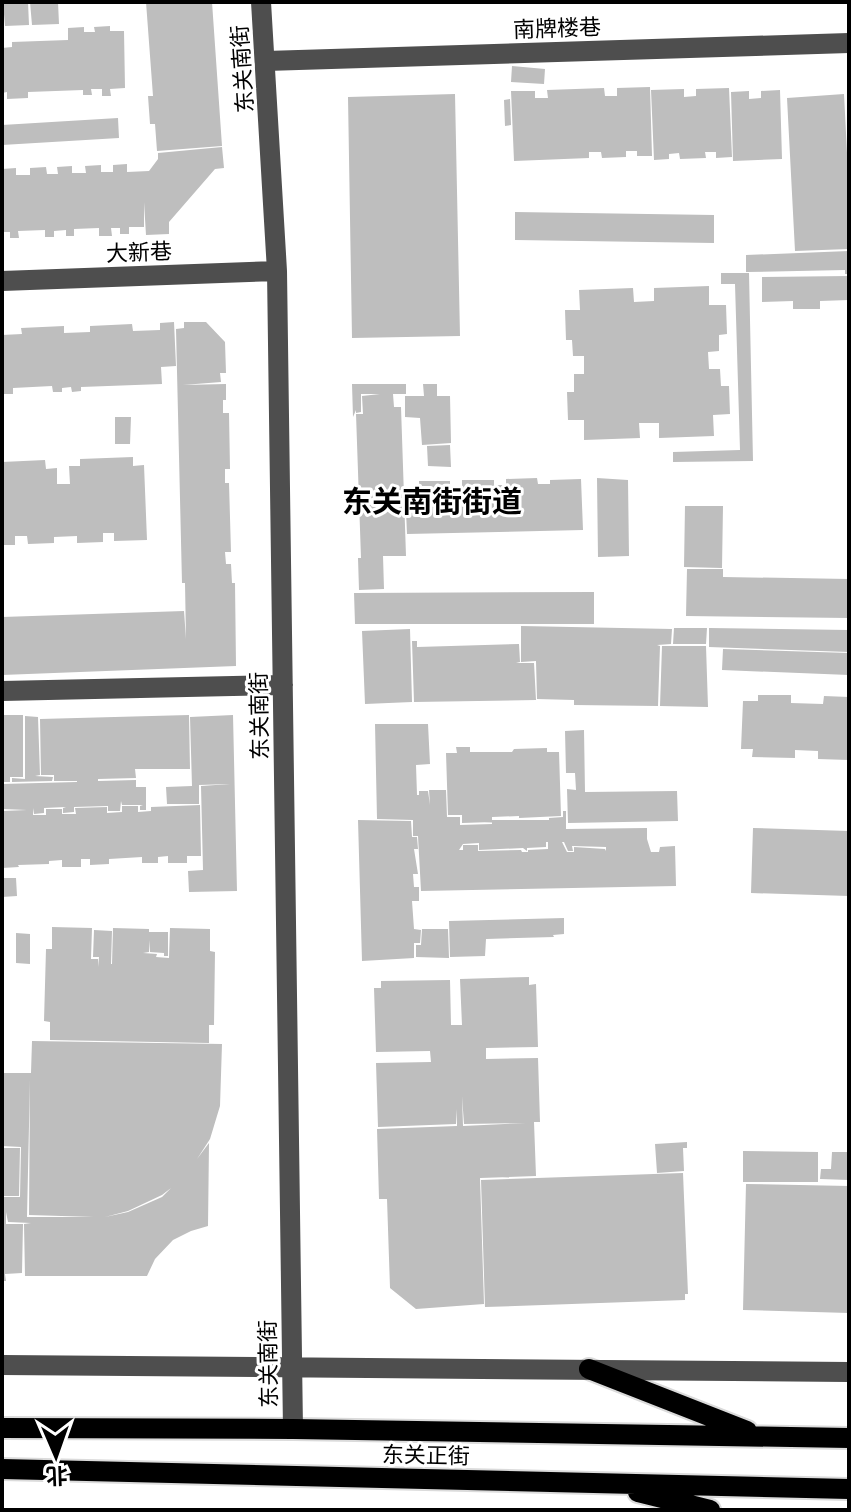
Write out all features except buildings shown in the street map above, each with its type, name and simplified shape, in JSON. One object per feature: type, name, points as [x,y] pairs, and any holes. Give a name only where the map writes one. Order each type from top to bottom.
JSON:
[{"type":"main road","points":[[589,1369],[761,1436]]},
{"type":"main road","name":"东关正街","points":[[2,1428],[293,1429],[849,1438]]},
{"type":"main road","name":"东关正街","points":[[2,1469],[849,1489]]},
{"type":"main road","points":[[599,1483],[710,1510]]},
{"type":"street","name":"东关南街","points":[[261,2],[277,271],[293,1429]]},
{"type":"street","name":"南牌楼巷","points":[[266,61],[849,43]]},
{"type":"street","name":"大新巷","points":[[2,281],[277,271]]},
{"type":"street","points":[[2,691],[283,685]]},
{"type":"street","points":[[2,1365],[849,1372]]},
{"type":"district","name":"东关南街街道","points":[[432,500]]}]
